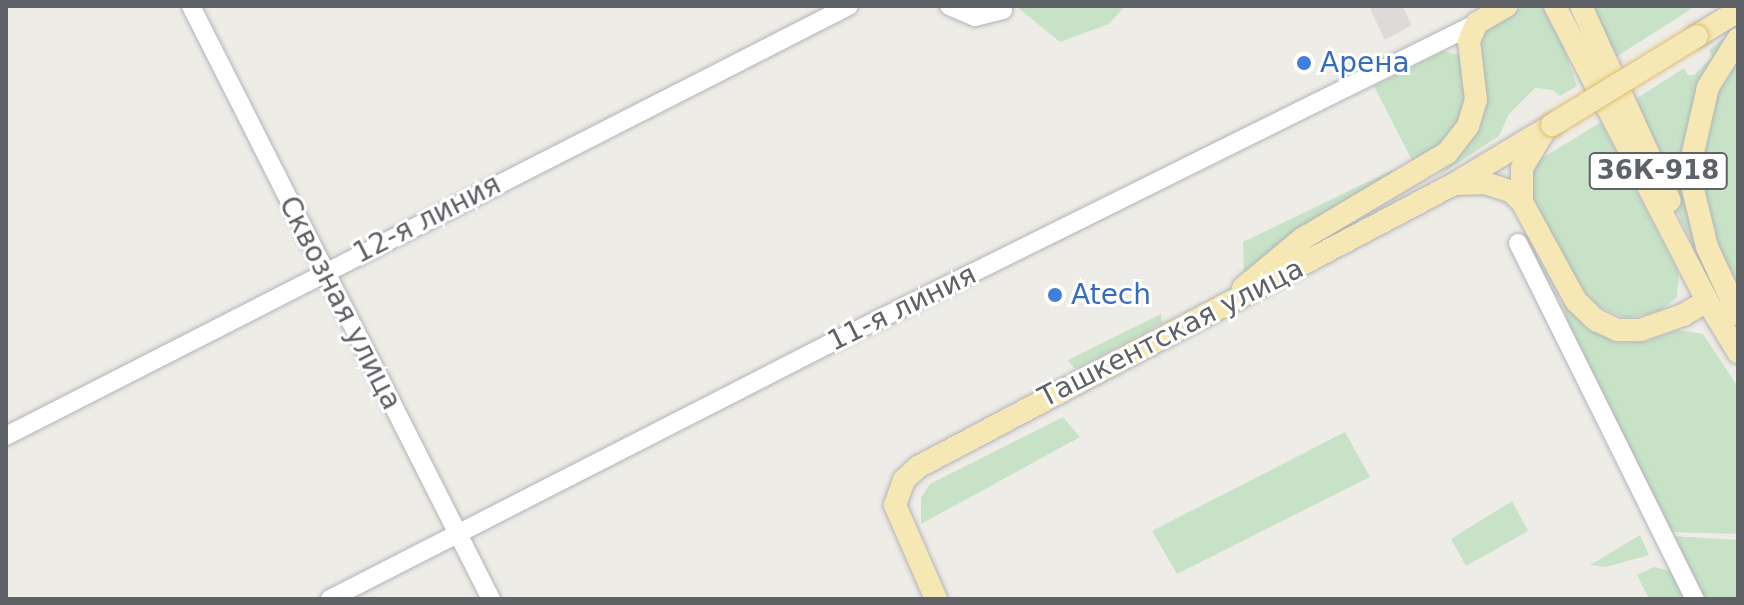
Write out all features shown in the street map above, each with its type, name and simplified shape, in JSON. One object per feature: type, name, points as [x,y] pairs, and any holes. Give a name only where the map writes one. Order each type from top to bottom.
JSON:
[{"type":"main road","points":[[1228,303],[1279,254],[1447,153],[1468,126],[1476,100],[1469,41],[1477,23],[1506,6]]},
{"type":"main road","name":"36К-918","points":[[1555,6],[1707,301],[1738,352]]},
{"type":"main road","name":"36К-918","points":[[1581,6],[1640,128],[1676,214],[1738,334]]},
{"type":"main road","name":"Ташкентская улица","points":[[936,599],[898,518],[897,493],[918,467],[1454,184],[1738,11]]},
{"type":"main road","points":[[1738,39],[1708,87],[1697,125],[1692,185],[1707,247],[1738,314]]},
{"type":"main road","points":[[1522,202],[1522,168],[1549,127]]},
{"type":"main road","points":[[1454,184],[1502,186],[1522,202],[1576,301],[1596,320],[1617,330],[1640,330],[1683,315],[1707,301]]},
{"type":"street","name":"Сквозная улица","points":[[191,6],[491,599]]},
{"type":"street","name":"12-я линия","points":[[6,436],[324,271],[849,6]]},
{"type":"street","points":[[949,6],[975,17],[1003,10]]},
{"type":"street","name":"11-я линия","points":[[330,599],[1477,23]]},
{"type":"street","points":[[1518,243],[1695,599]]},
{"type":"shaded area","points":[[1402,6],[1412,25],[1385,40],[1370,9]]},
{"type":"green space","points":[[1016,6],[1125,6],[1109,24],[1060,42]]},
{"type":"green space","points":[[1525,6],[1544,9],[1557,28],[1577,86],[1560,96],[1553,90],[1535,88],[1509,114],[1499,136],[1438,176],[1454,161],[1482,120],[1486,99],[1477,40],[1484,28]]},
{"type":"green space","points":[[1584,6],[1696,6],[1608,62]]},
{"type":"green space","points":[[1725,37],[1695,107],[1703,257],[1695,250],[1628,104],[1684,68],[1688,75],[1694,75],[1712,57],[1709,50]]},
{"type":"green space","points":[[1738,49],[1738,297],[1697,208],[1701,107]]},
{"type":"green space","points":[[1444,51],[1460,56],[1466,81],[1462,118],[1418,172],[1374,86]]},
{"type":"green space","points":[[1601,122],[1679,274],[1677,297],[1658,313],[1625,318],[1599,307],[1572,278],[1539,220],[1526,177],[1534,163]]},
{"type":"green space","points":[[1392,170],[1396,178],[1244,274],[1243,242]]},
{"type":"green space","points":[[1563,303],[1586,328],[1620,343],[1648,341],[1677,330],[1703,334],[1738,387],[1738,534],[1671,532],[1569,327]]},
{"type":"green space","points":[[1161,314],[1162,323],[1080,367],[1074,368],[1068,360]]},
{"type":"green space","points":[[1063,417],[1080,437],[921,524],[921,498],[930,484]]},
{"type":"green space","points":[[1345,432],[1370,477],[1177,574],[1152,531]]},
{"type":"green space","points":[[1512,501],[1528,531],[1466,566],[1451,539]]},
{"type":"green space","points":[[1640,535],[1649,555],[1606,567],[1590,565]]},
{"type":"green space","points":[[1673,536],[1738,540],[1738,599],[1703,599]]},
{"type":"green space","points":[[1654,567],[1670,571],[1687,599],[1649,599],[1637,575]]},
{"type":"place","name":"Арена","points":[[1304,63]]},
{"type":"place","name":"Atech","points":[[1055,295]]}]
